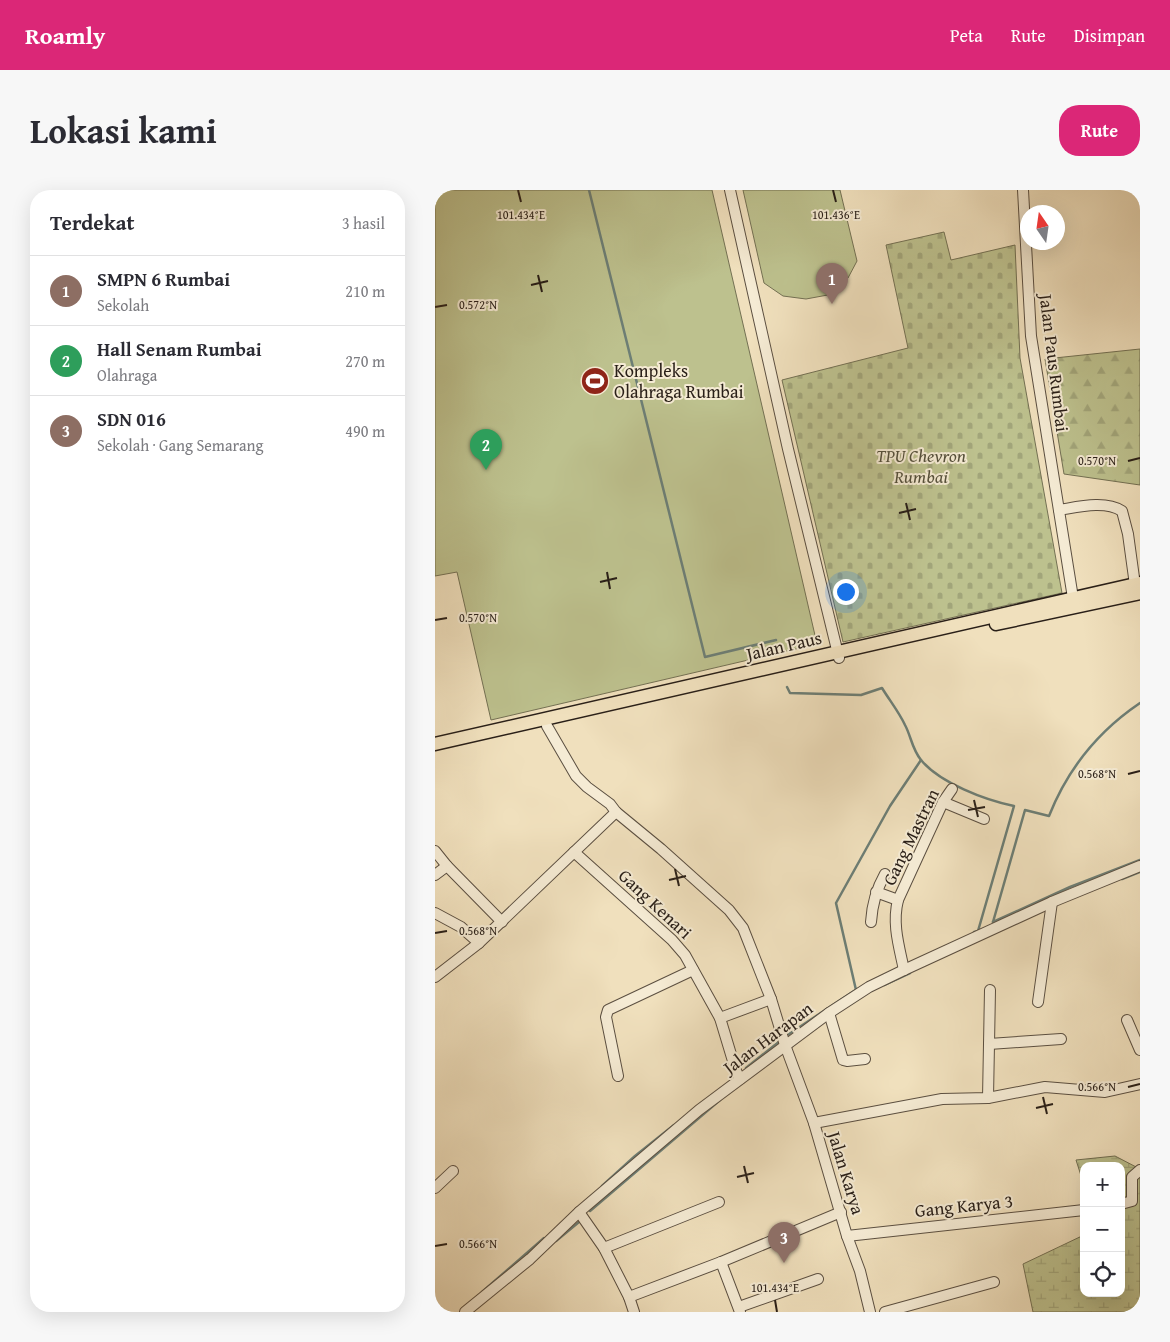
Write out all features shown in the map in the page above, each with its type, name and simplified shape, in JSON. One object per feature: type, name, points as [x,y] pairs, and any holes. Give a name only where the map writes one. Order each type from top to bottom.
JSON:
[{"type":"main road","name":"Jalan Paus","points":[[435,744],[1138,587]]},
{"type":"main road","name":"Jalan Paus","points":[[435,753],[1073,598],[1138,587]]},
{"type":"street","points":[[730,190],[788,449],[838,655]]},
{"type":"street","name":"Jalan Paus Rumbai","points":[[1023,190],[1031,336],[1073,598]]},
{"type":"street","points":[[1059,510],[1086,506],[1108,506],[1120,509],[1124,515],[1138,587]]},
{"type":"street","name":"Jalan Karya","points":[[547,726],[576,776],[610,804],[616,812],[661,848],[729,910],[743,928],[771,999],[784,1044],[814,1123],[847,1236],[860,1271],[870,1312]]},
{"type":"street","name":"Gang Mastran","points":[[904,970],[894,914],[898,900],[943,802],[953,789]]},
{"type":"street","points":[[943,802],[983,819]]},
{"type":"street","points":[[435,977],[479,943],[616,812]]},
{"type":"street","points":[[435,850],[447,866],[502,922]]},
{"type":"street","name":"Gang Kenari","points":[[574,852],[672,940],[685,955],[720,1018],[738,1075]]},
{"type":"street","points":[[435,875],[447,866]]},
{"type":"street","name":"Jalan Harapan","points":[[465,1312],[530,1259],[738,1075],[829,1013],[869,987],[904,970],[1052,902],[1140,866]]},
{"type":"street","name":"Gang Mastran","points":[[871,922],[872,906],[876,892],[885,874]]},
{"type":"street","name":"Gang Mastran","points":[[876,892],[898,900]]},
{"type":"street","points":[[1038,1002],[1052,902]]},
{"type":"street","points":[[435,913],[461,927],[479,943]]},
{"type":"street","points":[[985,932],[987,921]]},
{"type":"street","points":[[618,1076],[606,1017],[608,1010],[693,970]]},
{"type":"street","points":[[988,1098],[990,990]]},
{"type":"street","points":[[720,1018],[771,999]]},
{"type":"street","points":[[829,1013],[843,1060],[865,1059]]},
{"type":"street","points":[[1127,1020],[1140,1050]]},
{"type":"street","points":[[989,1044],[1061,1038]]},
{"type":"street","points":[[814,1123],[942,1099],[988,1098],[1045,1087],[1099,1092],[1140,1084]]},
{"type":"street","points":[[1125,1203],[1132,1201],[1132,1177],[1140,1170]]},
{"type":"street","points":[[435,1188],[453,1171]]},
{"type":"street","points":[[604,1248],[719,1202]]},
{"type":"street","name":"Gang Karya 3","points":[[847,1236],[1080,1210]]},
{"type":"street","points":[[629,1297],[721,1262],[841,1212]]},
{"type":"street","points":[[580,1214],[604,1248],[629,1297],[634,1312]]},
{"type":"street","points":[[721,1262],[739,1310],[818,1279]]},
{"type":"street","points":[[885,1312],[994,1282]]},
{"type":"green space","name":"Kompleks Olahraga Rumbai","points":[[435,190],[712,190],[817,644],[491,720],[457,572],[435,576]]},
{"type":"green space","points":[[743,190],[840,190],[857,261],[848,278],[833,294],[806,299],[783,296],[764,283]]},
{"type":"green space","name":"TPU Chevron Rumbai","points":[[944,232],[951,260],[1015,245],[1020,358],[1062,593],[843,642],[782,380],[908,348],[886,245]]},
{"type":"green space","points":[[1140,349],[1140,485],[1064,474],[1045,359]]},
{"type":"green space","points":[[1115,1156],[1140,1169],[1140,1312],[1033,1312],[1023,1264],[1080,1237],[1080,1297],[1125,1297],[1125,1162],[1080,1162],[1080,1172],[1076,1160]]},
{"type":"waterway","points":[[589,190],[705,657],[776,640]]},
{"type":"waterway","points":[[787,687],[790,693],[861,695],[882,688],[903,720],[918,756],[929,768],[951,783],[977,795],[1014,806],[978,931],[974,932]]},
{"type":"waterway","points":[[993,922],[1025,810],[1049,816],[1065,782],[1085,752],[1110,726],[1140,703]]},
{"type":"waterway","points":[[856,990],[836,903],[890,806],[921,760]]},
{"type":"waterway","points":[[993,922],[1070,887],[1140,860]]},
{"type":"waterway","points":[[1122,879],[1140,872]]},
{"type":"waterway","points":[[884,985],[910,973]]},
{"type":"waterway","points":[[786,1036],[857,989]]},
{"type":"waterway","points":[[746,1068],[780,1041]]},
{"type":"waterway","points":[[590,1211],[720,1100]]},
{"type":"waterway","points":[[602,1186],[635,1156],[674,1125]]},
{"type":"waterway","points":[[556,1241],[579,1222]]},
{"type":"waterway","points":[[482,1292],[544,1238]]},
{"type":"place","name":"SMPN 6 Rumbai","points":[[832,304]]},
{"type":"place","name":"Kompleks Olahraga Rumbai","points":[[595,381]]},
{"type":"place","name":"Hall Senam Rumbai","points":[[486,470]]},
{"type":"place","name":"SDN 016","points":[[784,1263]]}]
